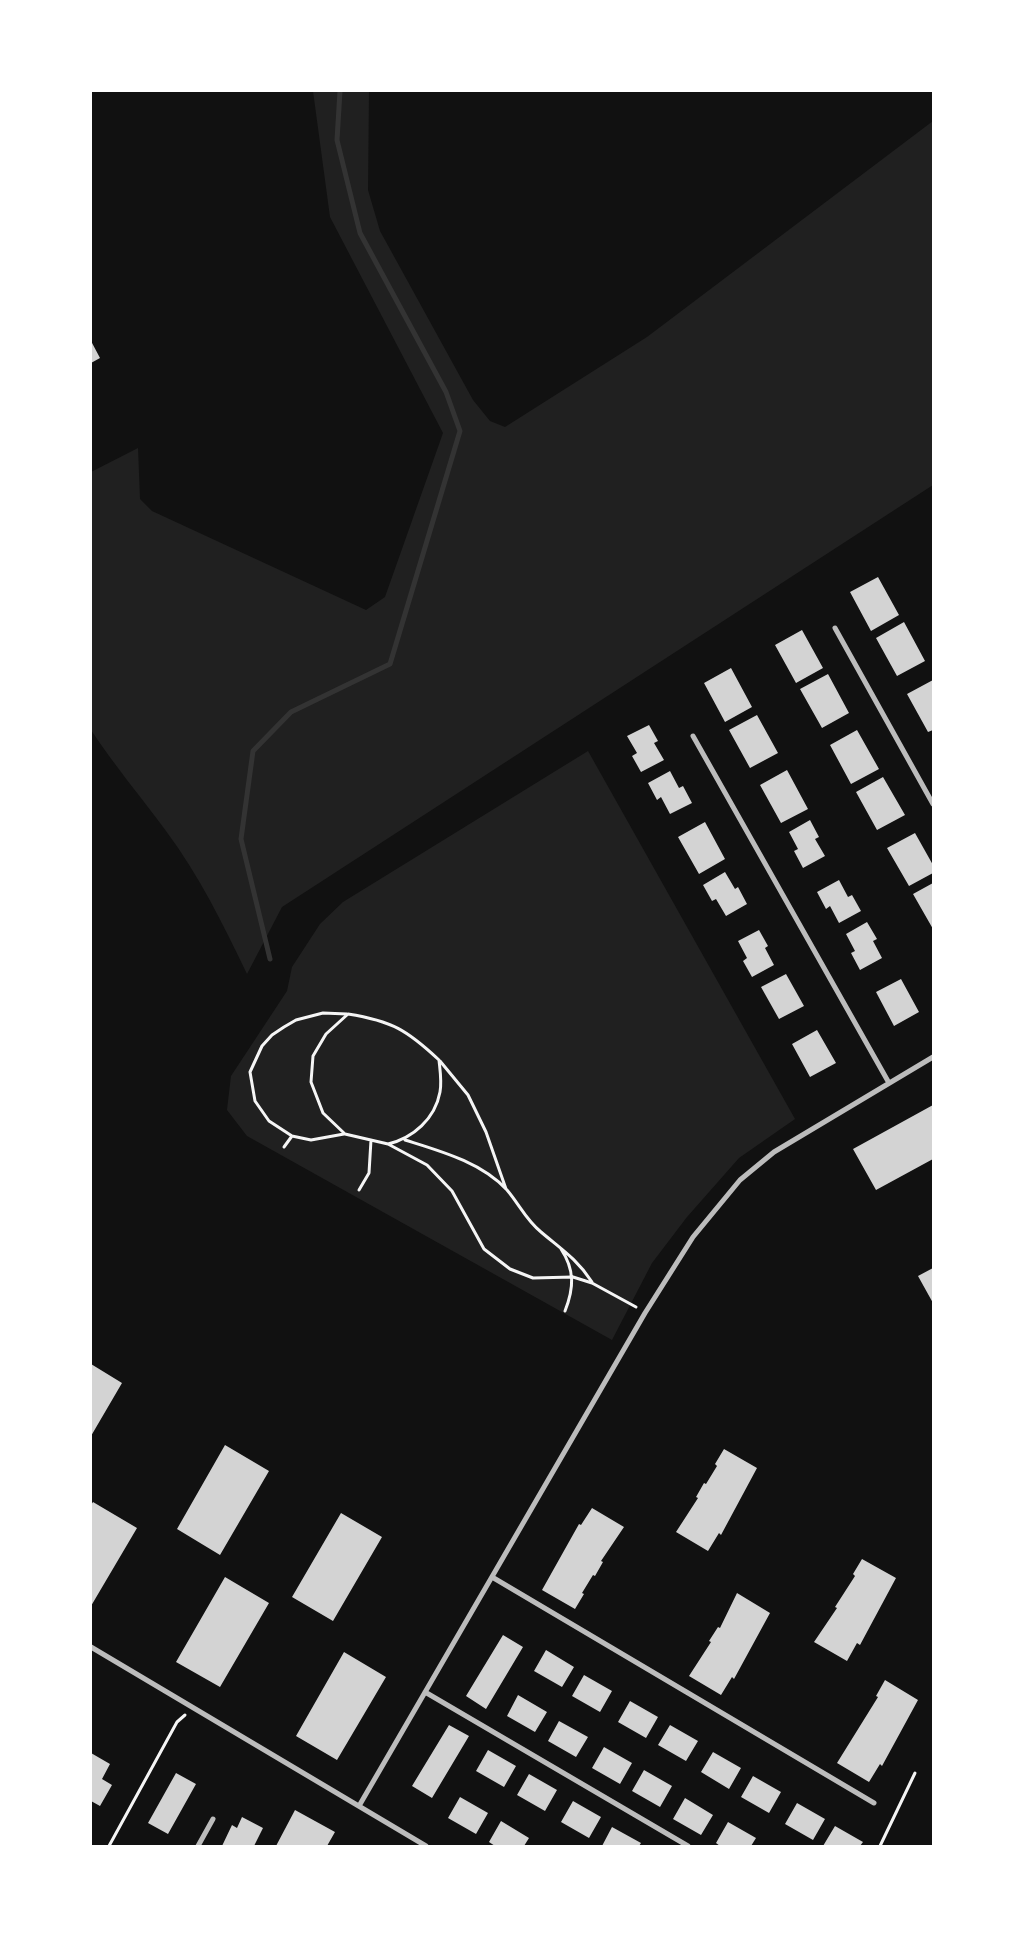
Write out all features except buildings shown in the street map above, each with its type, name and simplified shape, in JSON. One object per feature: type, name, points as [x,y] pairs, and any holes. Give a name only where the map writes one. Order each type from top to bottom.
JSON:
[{"type":"street","points":[[835,628],[933,804]]},
{"type":"street","points":[[693,736],[889,1083]]},
{"type":"street","points":[[360,1806],[645,1312],[693,1237],[740,1180],[774,1152],[933,1057]]},
{"type":"street","points":[[492,1577],[874,1803]]},
{"type":"street","points":[[91,1647],[426,1846]]},
{"type":"street","points":[[425,1692],[688,1846]]},
{"type":"street","points":[[198,1846],[213,1819]]},
{"type":"path","points":[[592,1282],[580,1264],[540,1231],[523,1214],[507,1190],[486,1132],[468,1095],[439,1060],[417,1039],[394,1024],[348,1014],[323,1013],[296,1020],[272,1035],[256,1058],[250,1072],[255,1102],[269,1121],[292,1136],[311,1140],[345,1134],[388,1144],[427,1165],[446,1184],[452,1191],[484,1249],[510,1270],[533,1278],[573,1277],[592,1282],[645,1312]]},
{"type":"path","points":[[345,1134],[323,1113],[311,1082],[313,1056],[326,1034],[348,1014]]},
{"type":"path","points":[[388,1144],[405,1140],[429,1120],[440,1092],[439,1060]]},
{"type":"path","points":[[284,1147],[292,1136]]},
{"type":"path","points":[[359,1190],[369,1173],[371,1140]]},
{"type":"path","points":[[405,1140],[453,1156],[482,1171],[507,1190]]},
{"type":"path","points":[[558,1244],[569,1262],[573,1277],[572,1293],[565,1311]]},
{"type":"path","points":[[109,1846],[177,1722],[195,1708]]},
{"type":"path","points":[[880,1846],[916,1773]]},
{"type":"shaded area","points":[[313,91],[369,91],[368,190],[380,231],[473,400],[490,421],[505,427],[647,337],[933,121],[933,485],[282,907],[247,974],[200,882],[166,831],[91,730],[91,472],[138,448],[140,499],[152,511],[366,610],[385,597],[443,433],[330,217]]},
{"type":"shaded area","points":[[588,751],[795,1119],[739,1158],[687,1217],[652,1263],[612,1340],[247,1136],[227,1110],[231,1076],[287,991],[292,967],[320,924],[343,902]]},
{"type":"waterway","points":[[270,959],[241,839],[253,751],[291,712],[390,664],[460,431],[446,392],[360,233],[337,140],[340,91]]}]
